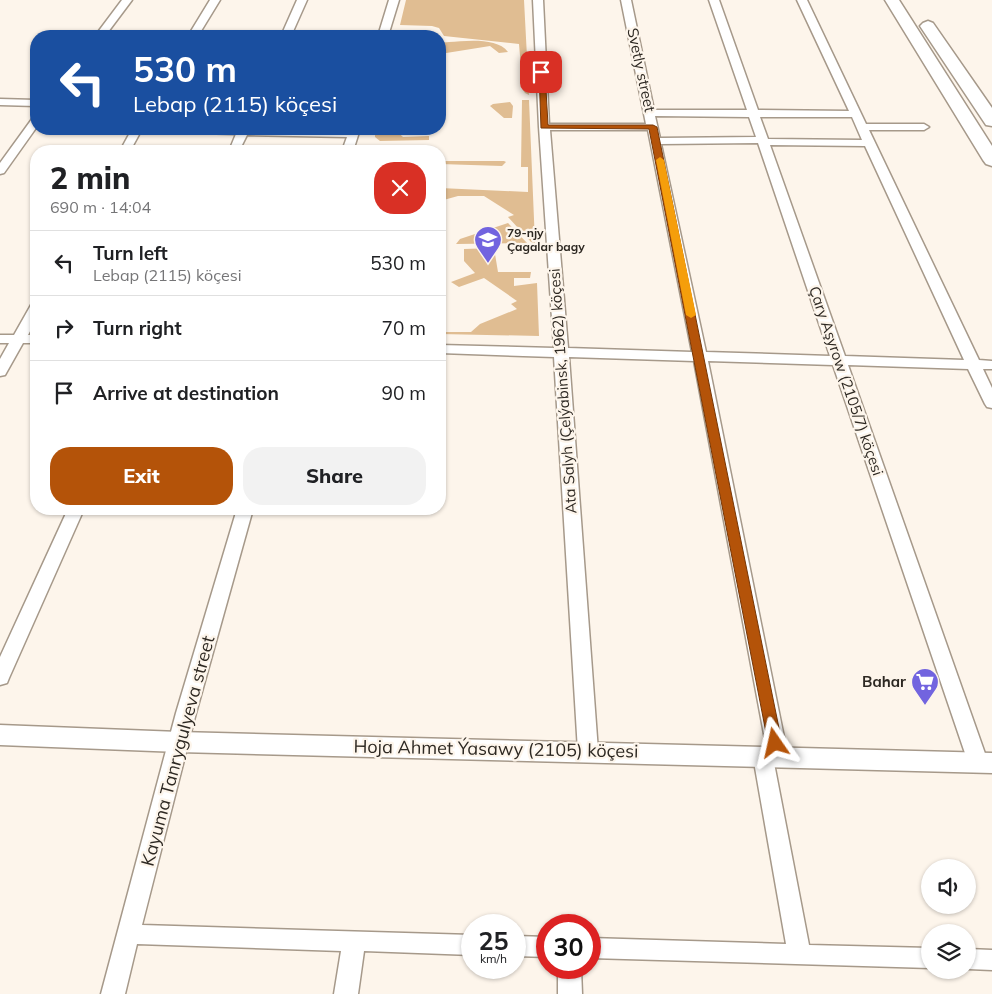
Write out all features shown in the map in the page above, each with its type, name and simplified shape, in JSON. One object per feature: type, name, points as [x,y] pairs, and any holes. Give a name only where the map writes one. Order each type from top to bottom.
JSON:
[{"type":"main road","points":[[892,0],[992,160]]},
{"type":"main road","points":[[921,16],[992,121]]},
{"type":"street","points":[[104,30],[127,0]]},
{"type":"street","points":[[197,30],[215,0]]},
{"type":"street","points":[[289,30],[302,0]]},
{"type":"street","points":[[385,30],[394,0]]},
{"type":"street","name":"Ata Salyh (Çelýabinsk, 1962) köçesi","points":[[538,0],[544,127],[588,751]]},
{"type":"street","name":"Svetly street","points":[[626,0],[700,357],[771,757],[799,954]]},
{"type":"street","name":"Çary Aşyrow (2105/7) köçesi","points":[[714,0],[839,360],[985,763]]},
{"type":"street","points":[[802,0],[992,404]]},
{"type":"street","points":[[0,102],[30,103]]},
{"type":"street","points":[[653,127],[753,113],[856,114]]},
{"type":"street","points":[[544,127],[653,127],[763,141],[870,143]]},
{"type":"street","points":[[862,128],[924,127]]},
{"type":"street","points":[[0,171],[30,131]]},
{"type":"street","points":[[0,372],[30,319]]},
{"type":"street","points":[[0,339],[30,339]]},
{"type":"street","points":[[446,349],[992,365]]},
{"type":"street","points":[[0,678],[73,515]]},
{"type":"street","name":"Kayuma Tanrygulyeva street","points":[[112,994],[179,742],[243,515]]},
{"type":"street","name":"Hoja Ahmet Ýasawy (2105) köçesi","points":[[0,735],[179,742],[588,751],[985,763]]},
{"type":"street","points":[[129,934],[461,945]]},
{"type":"street","points":[[346,994],[354,942]]},
{"type":"street","points":[[601,948],[921,958]]},
{"type":"street","points":[[976,959],[992,960]]},
{"type":"street","points":[[570,979],[570,994]]},
{"type":"shaded area","points":[[406,0],[524,0],[529,95],[523,90],[519,44],[446,36],[446,30],[440,30],[432,26],[400,25]]},
{"type":"shaded area","points":[[446,42],[489,42],[503,47],[508,52],[499,53],[490,46],[446,53]]},
{"type":"shaded area","points":[[522,100],[529,100],[535,243],[531,242],[508,217],[514,215],[484,196],[458,196],[446,199],[446,188],[528,192],[528,167],[521,167]]},
{"type":"shaded area","points":[[510,102],[513,106],[512,118],[504,118],[490,106],[493,104]]},
{"type":"shaded area","points":[[375,135],[429,136],[429,140],[380,141]]},
{"type":"shaded area","points":[[446,161],[506,162],[502,166],[446,164]]},
{"type":"shaded area","points":[[508,223],[527,243],[456,244],[460,239]]},
{"type":"shaded area","points":[[494,248],[498,272],[531,272],[530,278],[514,278],[514,286],[537,283],[539,336],[446,334],[446,332],[471,332],[480,324],[517,309],[511,304],[517,301],[484,278],[459,287],[451,282],[475,273],[464,261],[464,249]]},
{"type":"slow traffic","points":[[660,160],[691,315]]},
{"type":"place","name":"79-njy Çagalar bagy","points":[[488,264]]},
{"type":"place","name":"Bahar","points":[[925,706]]},
{"type":"route","points":[[541,72],[544,127],[653,127],[775,743]]}]
